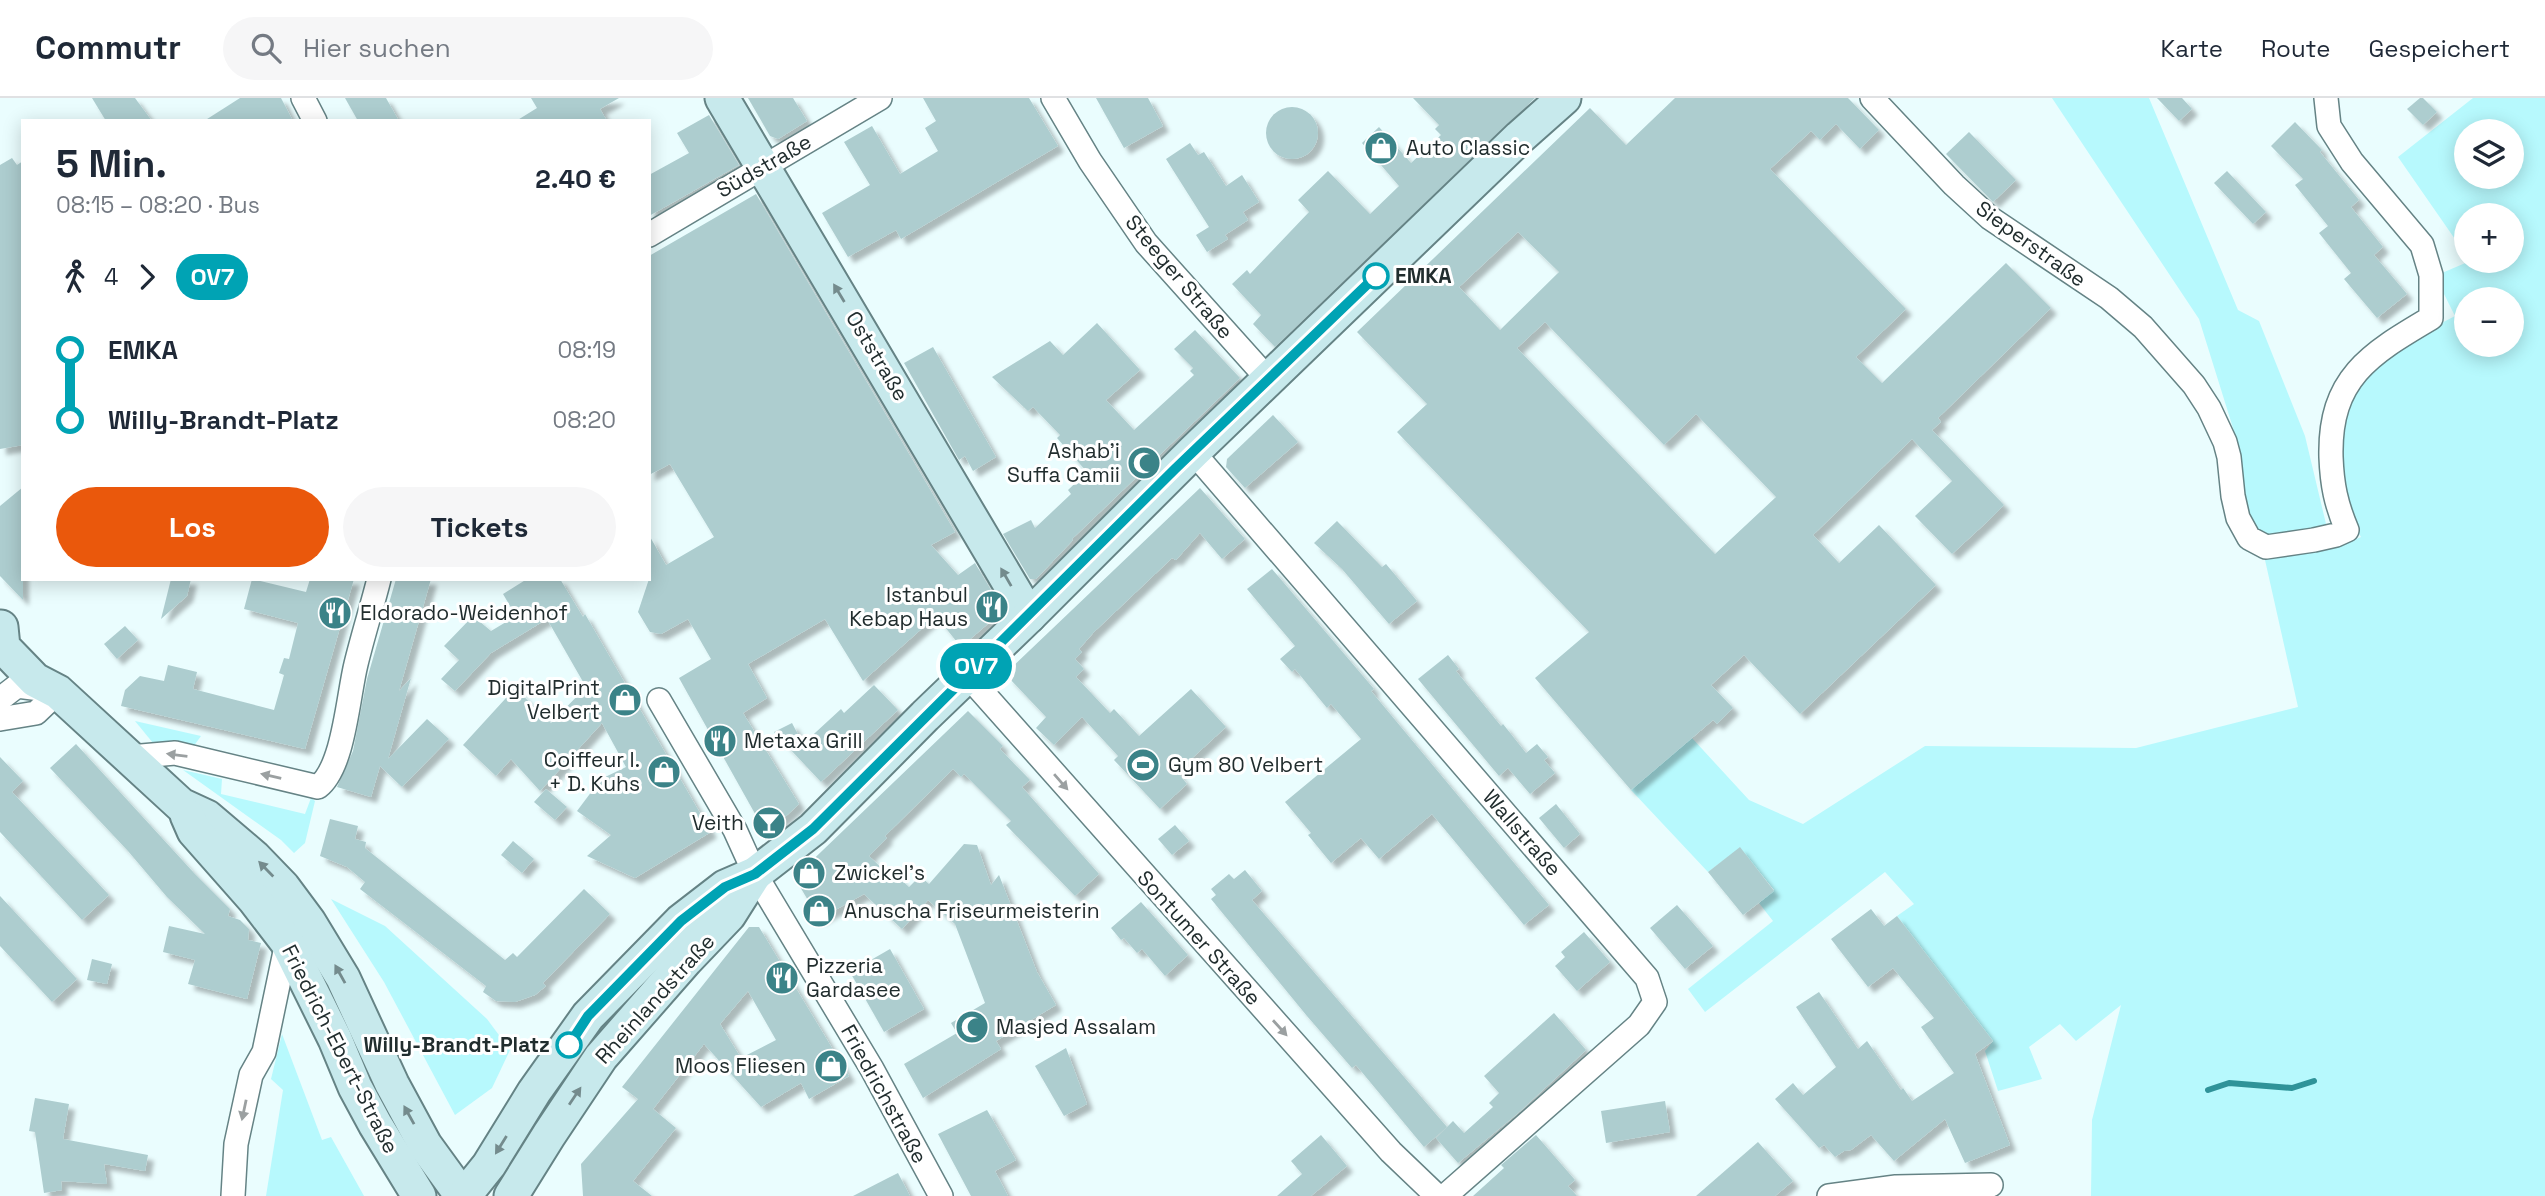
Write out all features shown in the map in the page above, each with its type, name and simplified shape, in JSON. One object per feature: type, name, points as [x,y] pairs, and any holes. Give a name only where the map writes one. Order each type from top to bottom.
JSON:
[{"type":"main road","name":"Oststraße","points":[[722,98],[1029,616]]},
{"type":"main road","points":[[755,874],[813,829],[1193,452],[1520,137],[1564,98]]},
{"type":"main road","name":"Friedrich-Ebert-Straße","points":[[0,626],[12,683],[35,680],[58,692],[181,804],[207,817],[254,857],[283,887],[343,978],[392,1084],[419,1133],[463,1196]]},
{"type":"main road","name":"Friedrich-Ebert-Straße","points":[[0,626],[31,645],[56,672],[58,692]]},
{"type":"main road","name":"Friedrich-Ebert-Straße","points":[[181,804],[194,831],[254,899],[287,942],[370,1115],[419,1196]]},
{"type":"main road","name":"Rheinlandstraße","points":[[463,1196],[489,1165],[534,1092],[588,1016],[681,921],[725,887],[755,874]]},
{"type":"main road","name":"Rheinlandstraße","points":[[512,1196],[601,1057],[729,915],[755,874]]},
{"type":"street","points":[[303,98],[314,119]]},
{"type":"street","name":"Südstraße","points":[[651,234],[880,98]]},
{"type":"street","name":"Steeger Straße","points":[[1053,98],[1104,183],[1146,243],[1268,379]]},
{"type":"street","name":"Sieperstraße","points":[[1872,98],[1954,185],[1990,218],[2109,298],[2143,327],[2194,385],[2209,408],[2225,442],[2238,518],[2249,538],[2266,547],[2325,538],[2347,530],[2335,503],[2332,476],[2333,415],[2345,388],[2360,369],[2386,345],[2431,318],[2431,275],[2422,245],[2352,162],[2329,126],[2326,98]]},
{"type":"street","name":"Wallstraße","points":[[1193,452],[1647,978],[1655,1002],[1639,1025],[1445,1196]]},
{"type":"street","points":[[130,757],[175,753],[318,787],[325,781],[337,755],[356,666],[379,581]]},
{"type":"street","name":"Sontumer Straße","points":[[967,675],[1391,1152],[1437,1196]]},
{"type":"street","points":[[0,719],[36,713],[58,692]]},
{"type":"street","name":"Friedrichstraße","points":[[659,700],[735,830],[755,874],[872,1069],[941,1196]]},
{"type":"street","points":[[233,1196],[236,1144],[251,1075],[264,1052],[287,942]]},
{"type":"street","points":[[1829,1196],[1896,1187],[1991,1185]]},
{"type":"shaded area","points":[[2052,98],[2149,98],[2238,310],[2259,321],[2305,436],[2332,549],[2361,537],[2345,511],[2340,416],[2368,371],[2454,317],[2454,357],[2524,357],[2524,287],[2454,287],[2454,314],[2442,290],[2442,273],[2454,268],[2454,273],[2524,273],[2524,203],[2454,203],[2454,238],[2398,157],[2473,98],[2545,98],[2545,1196],[2091,1196],[2092,1120],[2121,1005],[2076,1041],[2060,1024],[2029,1047],[2042,1079],[1998,1091],[1985,1051],[1993,1041],[1897,916],[1914,904],[1885,872],[1705,1012],[1688,989],[1773,921],[1759,903],[1774,890],[1740,848],[1708,872],[1631,790],[1692,738],[1749,800],[1803,824],[1925,746],[2136,748],[2298,707],[2265,560],[2248,524],[2238,444],[2199,319]]},
{"type":"shaded area","points":[[135,721],[201,736],[193,747],[153,743]]},
{"type":"shaded area","points":[[183,770],[222,779],[221,794],[305,814],[311,798],[315,801],[305,843],[294,853],[281,840]]},
{"type":"shaded area","points":[[331,899],[385,926],[487,1019],[510,1050],[492,1088],[455,1115],[384,982]]},
{"type":"shaded area","points":[[689,928],[509,1179],[501,1170],[581,1050]]},
{"type":"shaded area","points":[[282,1034],[322,1140],[331,1137],[364,1196],[266,1196],[283,1090],[271,1079]]},
{"type":"building","points":[[92,98],[135,98],[151,119],[105,119]]},
{"type":"building","points":[[240,98],[281,98],[292,119],[207,119]]},
{"type":"building","points":[[345,98],[386,98],[398,119],[357,119]]},
{"type":"building","points":[[531,98],[619,98],[600,109],[606,119],[519,119],[537,108]]},
{"type":"building","points":[[748,98],[793,98],[807,121],[778,139],[770,136]]},
{"type":"building","points":[[923,98],[1029,98],[1058,146],[901,239],[896,230],[848,257],[822,213],[870,185],[844,142],[872,126],[900,174],[938,151],[925,128],[936,121]]},
{"type":"building","points":[[1096,98],[1148,98],[1163,126],[1124,148]]},
{"type":"building","points":[[1413,98],[1535,98],[1275,347],[1253,324],[1261,315],[1232,284],[1247,270],[1250,274],[1309,212],[1298,200],[1328,171],[1370,214],[1399,186],[1362,143],[1379,127],[1411,163],[1441,135],[1435,129],[1439,125]]},
{"type":"building","points":[[1675,98],[1848,98],[1879,130],[1860,149],[1836,124],[1820,140],[1811,131],[1770,169],[1906,309],[1856,357],[1882,383],[2006,263],[2051,308],[1938,418],[1941,422],[1932,430],[2004,505],[1989,520],[1952,554],[1915,516],[1952,481],[1912,439],[1813,535],[1839,563],[1879,525],[1936,585],[1800,714],[1744,655],[1711,685],[1733,708],[1717,724],[1713,720],[1631,790],[1535,678],[1589,632],[1397,432],[1427,404],[1357,332],[1590,108],[1626,145]],"holes":[[[1518,232],[1559,272],[1500,330],[1459,287]],[[1545,322],[1664,445],[1696,414],[1776,497],[1715,554],[1517,348]]]},
{"type":"building","points":[[2157,98],[2182,98],[2192,109],[2179,121]]},
{"type":"building","points":[[2420,98],[2437,112],[2423,125],[2407,109]]},
{"type":"building","points":[[1292,107],[1302,109],[1310,115],[1316,123],[1316,143],[1310,151],[1302,157],[1292,159],[1282,157],[1274,151],[1268,143],[1266,133],[1268,123],[1274,115],[1282,109]]},
{"type":"building","points":[[709,115],[739,165],[651,215],[651,174],[689,153],[677,133]]},
{"type":"building","points":[[2295,122],[2322,150],[2320,152],[2359,200],[2351,207],[2383,247],[2374,255],[2407,294],[2377,318],[2344,279],[2351,273],[2319,233],[2328,226],[2295,185],[2303,179],[2271,146]]},
{"type":"building","points":[[1969,132],[2016,180],[1993,202],[1946,154]]},
{"type":"building","points":[[1190,143],[1198,155],[1204,152],[1226,186],[1242,175],[1259,202],[1243,212],[1248,220],[1225,235],[1228,239],[1207,252],[1196,235],[1209,227],[1166,159]]},
{"type":"building","points":[[12,158],[17,165],[21,162],[21,445],[0,449],[0,165]]},
{"type":"building","points":[[2227,171],[2266,212],[2253,224],[2214,183]]},
{"type":"building","points":[[756,194],[955,532],[931,545],[958,575],[975,563],[1000,609],[998,615],[961,647],[936,616],[863,681],[825,619],[748,664],[767,698],[743,713],[799,804],[772,829],[763,828],[679,678],[711,659],[688,619],[661,634],[650,632],[638,612],[648,581],[651,581],[651,539],[666,565],[714,537],[670,464],[651,474],[651,255]]},
{"type":"building","points":[[1097,323],[1140,370],[1106,400],[1134,430],[1194,375],[1190,371],[1193,368],[1174,349],[1195,330],[1240,378],[1072,539],[1036,579],[1030,579],[1003,534],[1031,520],[1035,528],[1071,494],[1068,490],[1087,472],[1057,438],[1060,435],[1033,407],[1028,411],[992,377],[1050,341],[1063,355]]},
{"type":"building","points":[[933,347],[996,457],[973,471],[965,456],[959,460],[904,363]]},
{"type":"building","points":[[1273,415],[1298,442],[1245,488],[1226,467],[1227,459]]},
{"type":"building","points":[[1200,488],[1245,539],[1222,559],[1200,533],[1176,560],[1172,558],[1094,632],[1079,649],[1082,652],[1075,659],[1084,669],[1076,677],[1110,713],[1114,709],[1139,736],[1191,689],[1226,727],[1177,772],[1187,784],[1160,809],[1114,760],[1118,756],[1082,717],[1054,745],[1036,728],[1046,717],[1009,678],[1008,671]]},
{"type":"building","points":[[21,489],[23,600],[0,576],[0,506]]},
{"type":"building","points":[[1337,521],[1382,567],[1386,564],[1417,601],[1389,624],[1342,569],[1314,543]]},
{"type":"building","points":[[1272,569],[1374,689],[1371,691],[1549,905],[1524,925],[1432,814],[1379,859],[1361,838],[1331,863],[1308,835],[1311,833],[1285,802],[1361,739],[1331,704],[1327,708],[1295,669],[1292,672],[1280,659],[1295,646],[1247,589]]},
{"type":"building","points":[[170,581],[191,581],[187,596],[161,619]]},
{"type":"building","points":[[251,581],[306,592],[309,581],[353,581],[305,749],[121,706],[125,690],[140,676],[164,681],[168,665],[197,672],[193,689],[274,710],[284,675],[279,673],[284,658],[289,659],[298,623],[244,609]]},
{"type":"building","points":[[395,581],[430,581],[399,691],[411,678],[388,759],[427,719],[449,739],[402,787],[380,766],[371,797],[337,787],[353,751],[367,679]]},
{"type":"building","points":[[524,581],[561,581],[583,617],[585,614],[711,832],[635,878],[587,856],[611,835],[577,811],[601,779],[626,767],[602,723],[540,791],[511,759],[496,776],[463,745],[515,688],[551,723],[586,687],[547,619],[491,653],[455,691],[441,679],[459,660],[444,646],[473,616],[491,631],[516,616],[503,594]]},
{"type":"building","points":[[125,626],[138,640],[117,659],[104,644]]},
{"type":"building","points":[[1448,655],[1459,669],[1456,671],[1526,753],[1537,744],[1548,757],[1544,760],[1555,773],[1530,794],[1508,768],[1499,776],[1418,679]]},
{"type":"building","points":[[874,685],[898,710],[821,782],[774,732],[792,723],[803,744],[841,709],[844,713]]},
{"type":"building","points":[[968,711],[1003,746],[1000,749],[1030,780],[1022,787],[1099,874],[1075,896],[1006,825],[1011,821],[964,774],[961,777],[953,769],[885,836],[887,838],[869,856],[894,880],[897,876],[909,887],[920,876],[929,884],[964,844],[977,845],[991,885],[999,875],[1037,972],[1056,1005],[996,1041],[1001,1049],[923,1098],[904,1064],[957,1033],[951,1023],[985,1003],[955,924],[928,900],[902,929],[864,894],[819,919],[799,885],[798,874]]},
{"type":"building","points":[[76,744],[230,909],[228,916],[240,920],[249,929],[248,940],[261,943],[247,999],[188,984],[195,960],[163,952],[169,926],[205,934],[167,897],[50,768]]},
{"type":"building","points":[[0,757],[23,781],[12,792],[109,895],[82,920],[0,832]]},
{"type":"building","points":[[546,789],[567,807],[555,820],[534,802]]},
{"type":"building","points":[[1556,804],[1580,834],[1564,848],[1539,818]]},
{"type":"building","points":[[330,819],[358,826],[355,839],[366,842],[365,848],[505,960],[513,953],[517,957],[584,889],[610,914],[543,983],[546,986],[535,995],[515,1002],[496,1001],[483,992],[486,986],[360,889],[365,882],[347,867],[320,856]]},
{"type":"building","points":[[1175,825],[1189,841],[1172,855],[1158,839]]},
{"type":"building","points":[[513,841],[534,859],[522,873],[501,855]]},
{"type":"building","points":[[1740,847],[1774,891],[1743,915],[1708,872]]},
{"type":"building","points":[[1245,870],[1262,891],[1252,900],[1447,1127],[1424,1147],[1356,1065],[1352,1068],[1307,1016],[1211,899],[1216,895],[1211,889],[1229,874],[1234,879]]},
{"type":"building","points":[[0,896],[77,979],[52,1002],[0,946]]},
{"type":"building","points":[[1141,902],[1188,955],[1165,976],[1142,949],[1137,953],[1111,928]]},
{"type":"building","points":[[1677,905],[1713,946],[1685,969],[1650,928]]},
{"type":"building","points":[[1871,909],[1884,926],[1897,916],[1993,1041],[1975,1054],[2010,1145],[1965,1163],[1945,1119],[1894,1161],[1871,1135],[1851,1150],[1835,1157],[1824,1145],[1819,1148],[1775,1099],[1793,1083],[1803,1095],[1836,1067],[1796,1007],[1819,992],[1858,1049],[1867,1041],[1901,1090],[1903,1088],[1912,1101],[1954,1073],[1921,1027],[1934,1018],[1893,968],[1868,987],[1831,939]]},
{"type":"building","points":[[749,927],[759,927],[849,1076],[809,1099],[801,1083],[761,1107],[704,1044],[653,1109],[676,1128],[633,1181],[652,1196],[583,1196],[581,1164],[638,1099],[622,1087]],"holes":[[[748,991],[776,1040],[741,1058],[720,1024]]]},
{"type":"building","points":[[1584,932],[1610,962],[1577,991],[1555,966],[1565,957],[1561,952]]},
{"type":"building","points":[[890,949],[924,1009],[884,1032],[850,972]]},
{"type":"building","points":[[92,959],[112,964],[107,984],[87,980]]},
{"type":"building","points":[[1554,1013],[1586,1050],[1518,1113],[1458,1163],[1436,1138],[1453,1121],[1464,1133],[1493,1107],[1489,1103],[1499,1093],[1484,1076]]},
{"type":"building","points":[[1066,1048],[1087,1104],[1064,1116],[1035,1066]]},
{"type":"building","points":[[35,1098],[69,1104],[63,1139],[148,1155],[145,1171],[104,1164],[107,1184],[61,1181],[62,1190],[44,1193],[35,1132],[29,1131]]},
{"type":"building","points":[[1665,1101],[1670,1132],[1606,1143],[1601,1111]]},
{"type":"building","points":[[987,1110],[1016,1160],[995,1171],[1008,1196],[971,1196],[938,1134]]},
{"type":"building","points":[[1321,1135],[1347,1166],[1311,1196],[1277,1196],[1302,1174],[1291,1161]]},
{"type":"building","points":[[1536,1135],[1575,1180],[1568,1186],[1577,1196],[1473,1196],[1504,1168],[1501,1165]]},
{"type":"building","points":[[1758,1142],[1793,1181],[1775,1196],[1696,1196]]},
{"type":"building","points":[[898,1173],[910,1196],[853,1196],[888,1178]]},
{"type":"waterway","points":[[2208,1090],[2229,1083],[2292,1088],[2314,1081]]},
{"type":"bus line","name":"OV7","points":[[569,1045],[588,1016],[681,921],[725,887],[755,874],[773,862],[813,829],[1175,469],[1376,276]]},
{"type":"place","name":"Auto Classic","points":[[1381,148]]},
{"type":"place","name":"EMKA","points":[[1376,276]]},
{"type":"place","name":"Ashab'i Suffa Camii","points":[[1144,463]]},
{"type":"place","name":"Istanbul Kebap Haus","points":[[992,607]]},
{"type":"place","name":"Eldorado-Weidenhof","points":[[335,613]]},
{"type":"place","name":"DigitalPrint Velbert","points":[[625,700]]},
{"type":"place","name":"Metaxa Grill","points":[[720,741]]},
{"type":"place","name":"Gym 80 Velbert","points":[[1143,765]]},
{"type":"place","name":"Coiffeur I. + D. Kuhs","points":[[664,772]]},
{"type":"place","name":"Veith","points":[[769,823]]},
{"type":"place","name":"Zwickel's","points":[[809,873]]},
{"type":"place","name":"Anuscha Friseurmeisterin","points":[[819,911]]},
{"type":"place","name":"Pizzeria Gardasee","points":[[782,978]]},
{"type":"place","name":"Masjed Assalam","points":[[972,1027]]},
{"type":"place","name":"Willy-Brandt-Platz","points":[[569,1045]]},
{"type":"place","name":"Moos Fliesen","points":[[831,1066]]}]
